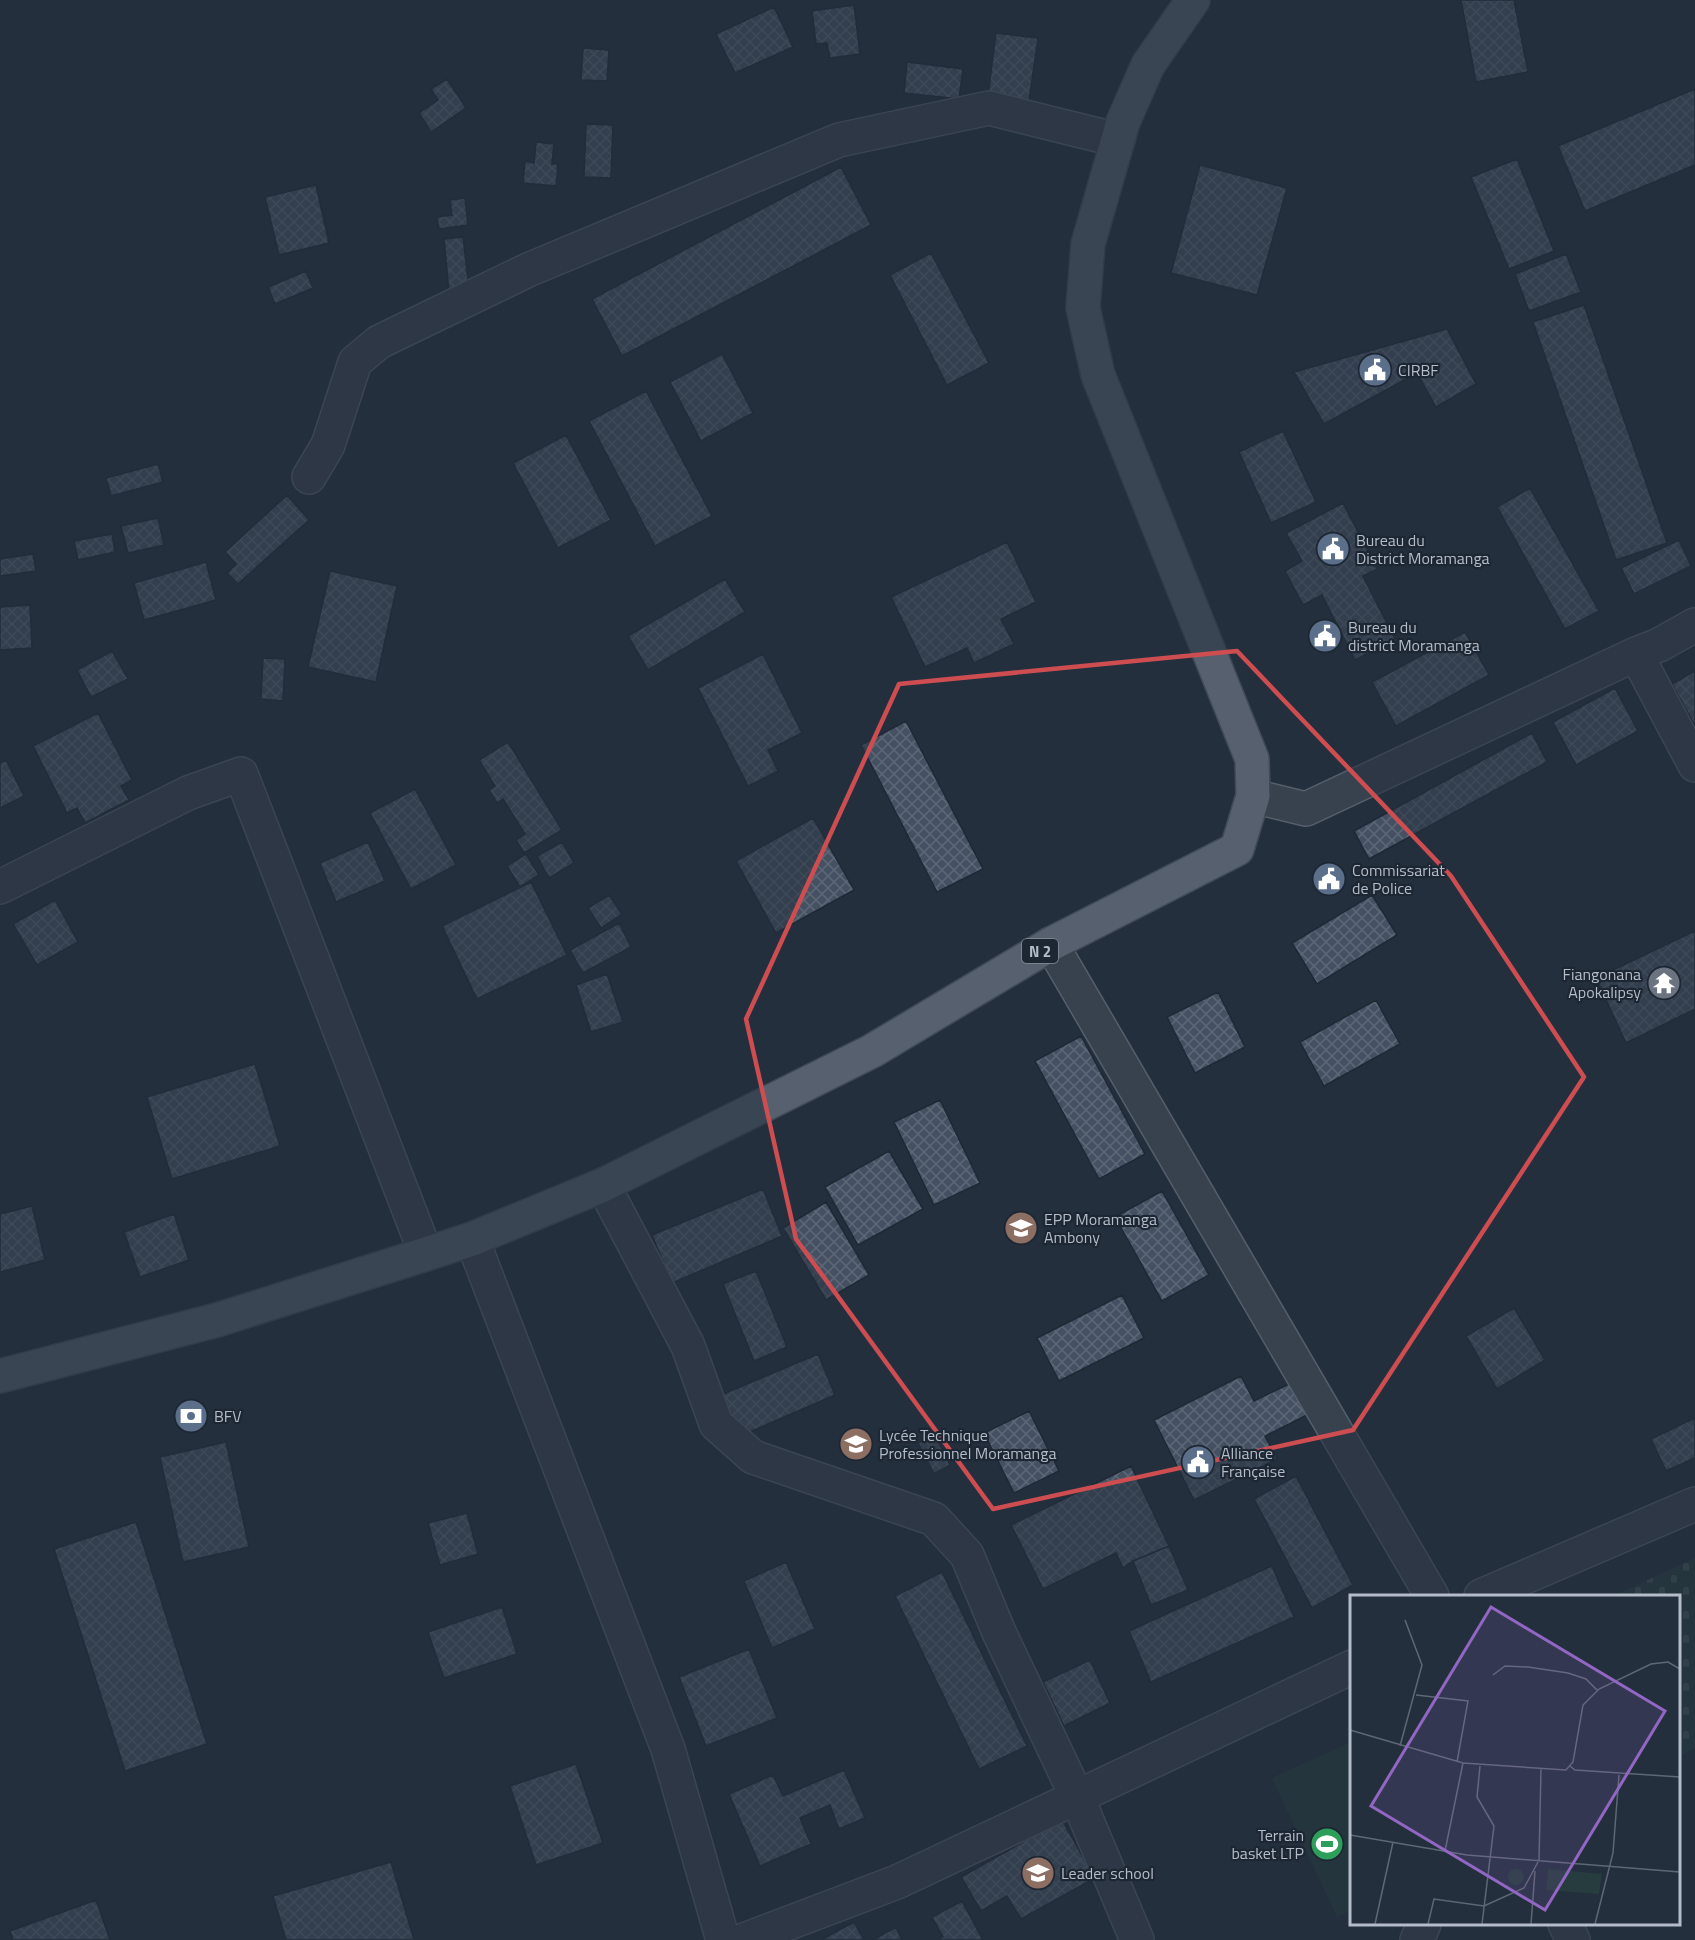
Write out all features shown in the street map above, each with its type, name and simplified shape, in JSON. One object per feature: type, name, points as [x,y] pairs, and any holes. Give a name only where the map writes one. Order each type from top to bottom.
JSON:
[{"type":"main road","name":"N 2","points":[[0,1376],[217,1320],[426,1254],[472,1239],[603,1185],[872,1051],[1052,944],[1237,849],[1253,796],[1251,759],[1098,375],[1083,308],[1088,244],[1123,122],[1149,65],[1193,0]]},
{"type":"street","points":[[309,477],[328,445],[355,362],[379,342],[528,270],[839,140],[989,108],[1118,140]]},
{"type":"street","points":[[1253,796],[1306,809],[1659,645],[1695,625]]},
{"type":"street","points":[[1636,654],[1695,765]]},
{"type":"street","points":[[0,887],[188,793],[241,774],[426,1254]]},
{"type":"street","points":[[1052,944],[1431,1595]]},
{"type":"street","points":[[603,1185],[688,1346],[716,1424],[753,1457],[934,1519],[967,1555],[998,1630],[1077,1797],[1137,1940]]},
{"type":"street","points":[[472,1239],[668,1749],[723,1940]]},
{"type":"street","points":[[1483,1595],[1695,1504]]},
{"type":"street","points":[[744,1940],[897,1882],[1350,1668]]},
{"type":"street","points":[[1416,1940],[1423,1925]]},
{"type":"street","points":[[1566,1925],[1573,1940]]},
{"type":"highlighted area","points":[[1237,651],[1451,876],[1584,1077],[1353,1430],[993,1509],[796,1239],[746,1019],[899,684]]},
{"type":"green space","points":[[1695,1558],[1695,1748],[1680,1756],[1680,1595],[1615,1595]]},
{"type":"green space","name":"Terrain basket LTP","points":[[1350,1742],[1350,1910],[1337,1917],[1272,1778]]},
{"type":"building","points":[[1461,0],[1514,0],[1528,72],[1476,82]]},
{"type":"building","points":[[854,5],[860,54],[830,58],[827,43],[816,44],[812,11]]},
{"type":"building","points":[[774,7],[793,47],[735,73],[716,34]]},
{"type":"building","points":[[996,33],[1038,38],[1028,108],[987,103]]},
{"type":"building","points":[[583,48],[609,50],[607,81],[581,80]]},
{"type":"building","points":[[907,62],[963,69],[959,99],[904,93]]},
{"type":"building","points":[[447,79],[466,108],[431,132],[419,113],[438,100],[431,89]]},
{"type":"building","points":[[1695,89],[1695,165],[1585,211],[1558,146]]},
{"type":"building","points":[[586,124],[613,125],[611,178],[584,177]]},
{"type":"building","points":[[536,142],[554,144],[552,164],[558,164],[556,186],[523,183],[525,161],[534,163]]},
{"type":"building","points":[[1517,159],[1554,251],[1509,269],[1471,177]]},
{"type":"building","points":[[1200,165],[1287,188],[1257,295],[1171,273]]},
{"type":"building","points":[[841,167],[871,225],[622,356],[592,299]]},
{"type":"building","points":[[316,185],[329,243],[279,255],[265,197]]},
{"type":"building","points":[[465,198],[468,225],[439,229],[437,217],[452,215],[450,200]]},
{"type":"building","points":[[463,237],[469,289],[449,292],[444,239]]},
{"type":"building","points":[[931,253],[989,363],[947,385],[890,275]]},
{"type":"building","points":[[1566,254],[1581,292],[1529,311],[1515,274]]},
{"type":"building","points":[[306,271],[313,288],[275,304],[268,287]]},
{"type":"building","points":[[1584,305],[1667,543],[1616,560],[1533,322]]},
{"type":"building","points":[[1447,329],[1476,384],[1436,407],[1417,373],[1324,424],[1294,372]]},
{"type":"building","points":[[722,354],[753,413],[701,441],[670,382]]},
{"type":"building","points":[[646,391],[712,516],[655,546],[589,421]]},
{"type":"building","points":[[1283,431],[1316,502],[1271,523],[1239,452]]},
{"type":"building","points":[[566,435],[611,520],[558,548],[513,463]]},
{"type":"building","points":[[158,464],[163,482],[111,496],[106,478]]},
{"type":"building","points":[[1530,488],[1599,611],[1565,629],[1497,507]]},
{"type":"building","points":[[287,495],[309,520],[238,584],[227,573],[236,564],[225,552]]},
{"type":"building","points":[[1343,503],[1377,569],[1363,576],[1395,639],[1355,660],[1322,595],[1303,605],[1285,571],[1302,561],[1286,533]]},
{"type":"building","points":[[158,518],[164,545],[128,553],[121,526]]},
{"type":"building","points":[[112,534],[115,552],[78,560],[74,541]]},
{"type":"building","points":[[1679,540],[1691,566],[1634,594],[1621,568]]},
{"type":"building","points":[[1007,542],[1036,602],[1001,619],[1014,644],[974,663],[967,648],[925,667],[891,597]]},
{"type":"building","points":[[33,554],[36,571],[0,576],[0,559]]},
{"type":"building","points":[[206,562],[216,600],[144,620],[134,583]]},
{"type":"building","points":[[330,571],[397,586],[376,682],[308,667]]},
{"type":"building","points":[[725,579],[745,612],[648,670],[628,636]]},
{"type":"building","points":[[30,605],[32,648],[0,650],[0,607]]},
{"type":"building","points":[[1465,632],[1489,675],[1396,726],[1372,682]]},
{"type":"building","points":[[112,651],[128,679],[91,697],[77,670]]},
{"type":"building","points":[[763,654],[802,733],[768,750],[778,771],[748,786],[698,688]]},
{"type":"building","points":[[263,658],[285,659],[283,701],[261,699]]},
{"type":"building","points":[[1695,671],[1695,726],[1672,684]]},
{"type":"building","points":[[1615,688],[1638,731],[1576,765],[1553,722]]},
{"type":"building","points":[[98,713],[132,780],[121,786],[129,800],[85,823],[77,808],[67,813],[33,746]]},
{"type":"building","points":[[906,721],[983,869],[937,892],[861,745]]},
{"type":"building","points":[[1532,733],[1547,762],[1369,859],[1354,831]]},
{"type":"building","points":[[508,742],[562,830],[524,853],[516,840],[525,834],[503,799],[497,803],[489,790],[495,786],[479,760]]},
{"type":"building","points":[[6,760],[24,796],[0,808],[0,763]]},
{"type":"building","points":[[415,789],[456,865],[411,889],[370,813]]},
{"type":"building","points":[[813,818],[854,890],[776,933],[736,861]]},
{"type":"building","points":[[368,842],[385,881],[336,902],[320,863]]},
{"type":"building","points":[[562,842],[574,863],[549,878],[537,856]]},
{"type":"building","points":[[526,854],[539,875],[520,887],[507,866]]},
{"type":"building","points":[[531,882],[567,955],[477,999],[442,926]]},
{"type":"building","points":[[609,895],[622,914],[601,928],[588,908]]},
{"type":"building","points":[[1372,895],[1397,935],[1317,984],[1292,943]]},
{"type":"building","points":[[55,900],[78,942],[37,965],[13,924]]},
{"type":"building","points":[[619,923],[631,947],[583,973],[570,950]]},
{"type":"building","points":[[1695,931],[1695,1009],[1626,1043],[1596,978]]},
{"type":"building","points":[[607,974],[623,1022],[591,1032],[576,985]]},
{"type":"building","points":[[1218,992],[1245,1047],[1195,1073],[1167,1017]]},
{"type":"building","points":[[1376,1000],[1400,1044],[1324,1086],[1300,1042]]},
{"type":"building","points":[[1081,1036],[1145,1154],[1099,1179],[1035,1061]]},
{"type":"building","points":[[255,1064],[280,1146],[172,1179],[147,1097]]},
{"type":"building","points":[[940,1100],[980,1183],[934,1205],[894,1122]]},
{"type":"building","points":[[889,1151],[923,1209],[858,1245],[825,1187]]},
{"type":"building","points":[[763,1189],[782,1236],[672,1283],[652,1235]]},
{"type":"building","points":[[1162,1191],[1209,1275],[1162,1301],[1115,1217]]},
{"type":"building","points":[[826,1202],[869,1275],[826,1300],[783,1228]]},
{"type":"building","points":[[32,1206],[45,1260],[0,1272],[0,1214]]},
{"type":"building","points":[[174,1214],[189,1260],[140,1277],[124,1232]]},
{"type":"building","points":[[756,1271],[787,1347],[754,1361],[723,1284]]},
{"type":"building","points":[[1122,1295],[1144,1338],[1059,1381],[1037,1338]]},
{"type":"building","points":[[1514,1308],[1545,1360],[1497,1389],[1466,1336]]},
{"type":"building","points":[[818,1354],[835,1395],[738,1437],[721,1395]]},
{"type":"building","points":[[1241,1376],[1254,1401],[1291,1383],[1307,1415],[1265,1436],[1277,1459],[1194,1500],[1154,1420]]},
{"type":"building","points":[[1029,1411],[1059,1471],[1014,1493],[984,1433]]},
{"type":"building","points":[[1695,1418],[1695,1458],[1666,1471],[1651,1439]]},
{"type":"building","points":[[935,1435],[950,1465],[934,1474],[918,1443]]},
{"type":"building","points":[[226,1442],[249,1547],[183,1562],[160,1457]]},
{"type":"building","points":[[1131,1466],[1169,1546],[1133,1561],[1123,1568],[1116,1553],[1043,1589],[1011,1525]]},
{"type":"building","points":[[1296,1476],[1353,1585],[1312,1608],[1254,1499]]},
{"type":"building","points":[[467,1513],[478,1554],[440,1565],[428,1523]]},
{"type":"building","points":[[136,1522],[207,1744],[125,1771],[54,1549]]},
{"type":"building","points":[[1169,1546],[1188,1590],[1151,1605],[1133,1561]]},
{"type":"building","points":[[786,1562],[815,1629],[772,1648],[744,1581]]},
{"type":"building","points":[[1272,1566],[1294,1617],[1151,1682],[1129,1631]]},
{"type":"building","points":[[942,1572],[1027,1746],[979,1769],[895,1596]]},
{"type":"building","points":[[502,1607],[517,1654],[444,1678],[428,1632]]},
{"type":"building","points":[[749,1649],[777,1718],[706,1746],[679,1677]]},
{"type":"building","points":[[1090,1660],[1110,1703],[1064,1726],[1043,1682]]},
{"type":"building","points":[[576,1764],[603,1843],[536,1865],[510,1786]]},
{"type":"building","points":[[844,1770],[865,1818],[839,1829],[830,1805],[800,1818],[811,1844],[760,1866],[729,1794],[773,1775],[783,1796]]},
{"type":"building","points":[[1062,1820],[1095,1878],[1021,1919],[1007,1896],[981,1911],[961,1877]]},
{"type":"building","points":[[391,1862],[414,1940],[286,1940],[273,1896]]},
{"type":"building","points":[[96,1900],[110,1940],[13,1940],[10,1931]]},
{"type":"building","points":[[962,1901],[983,1940],[937,1940],[943,1937],[932,1917]]},
{"type":"building","points":[[854,1922],[864,1940],[821,1940]]},
{"type":"building","points":[[896,1927],[902,1940],[873,1940]]},
{"type":"place","name":"CIRBF","points":[[1375,370]]},
{"type":"place","name":"Bureau du District Moramanga","points":[[1333,549]]},
{"type":"place","name":"Bureau du district Moramanga","points":[[1325,636]]},
{"type":"place","name":"Commissariat de Police","points":[[1329,879]]},
{"type":"place","name":"Fiangonana Apokalipsy","points":[[1664,983]]},
{"type":"place","name":"EPP Moramanga Ambony","points":[[1021,1228]]},
{"type":"place","name":"BFV","points":[[191,1416]]},
{"type":"place","name":"Lycée Technique Professionnel Moramanga","points":[[856,1444]]},
{"type":"place","name":"Alliance Française","points":[[1198,1462]]},
{"type":"place","name":"Terrain basket LTP","points":[[1327,1844]]},
{"type":"place","name":"Leader school","points":[[1038,1873]]}]
